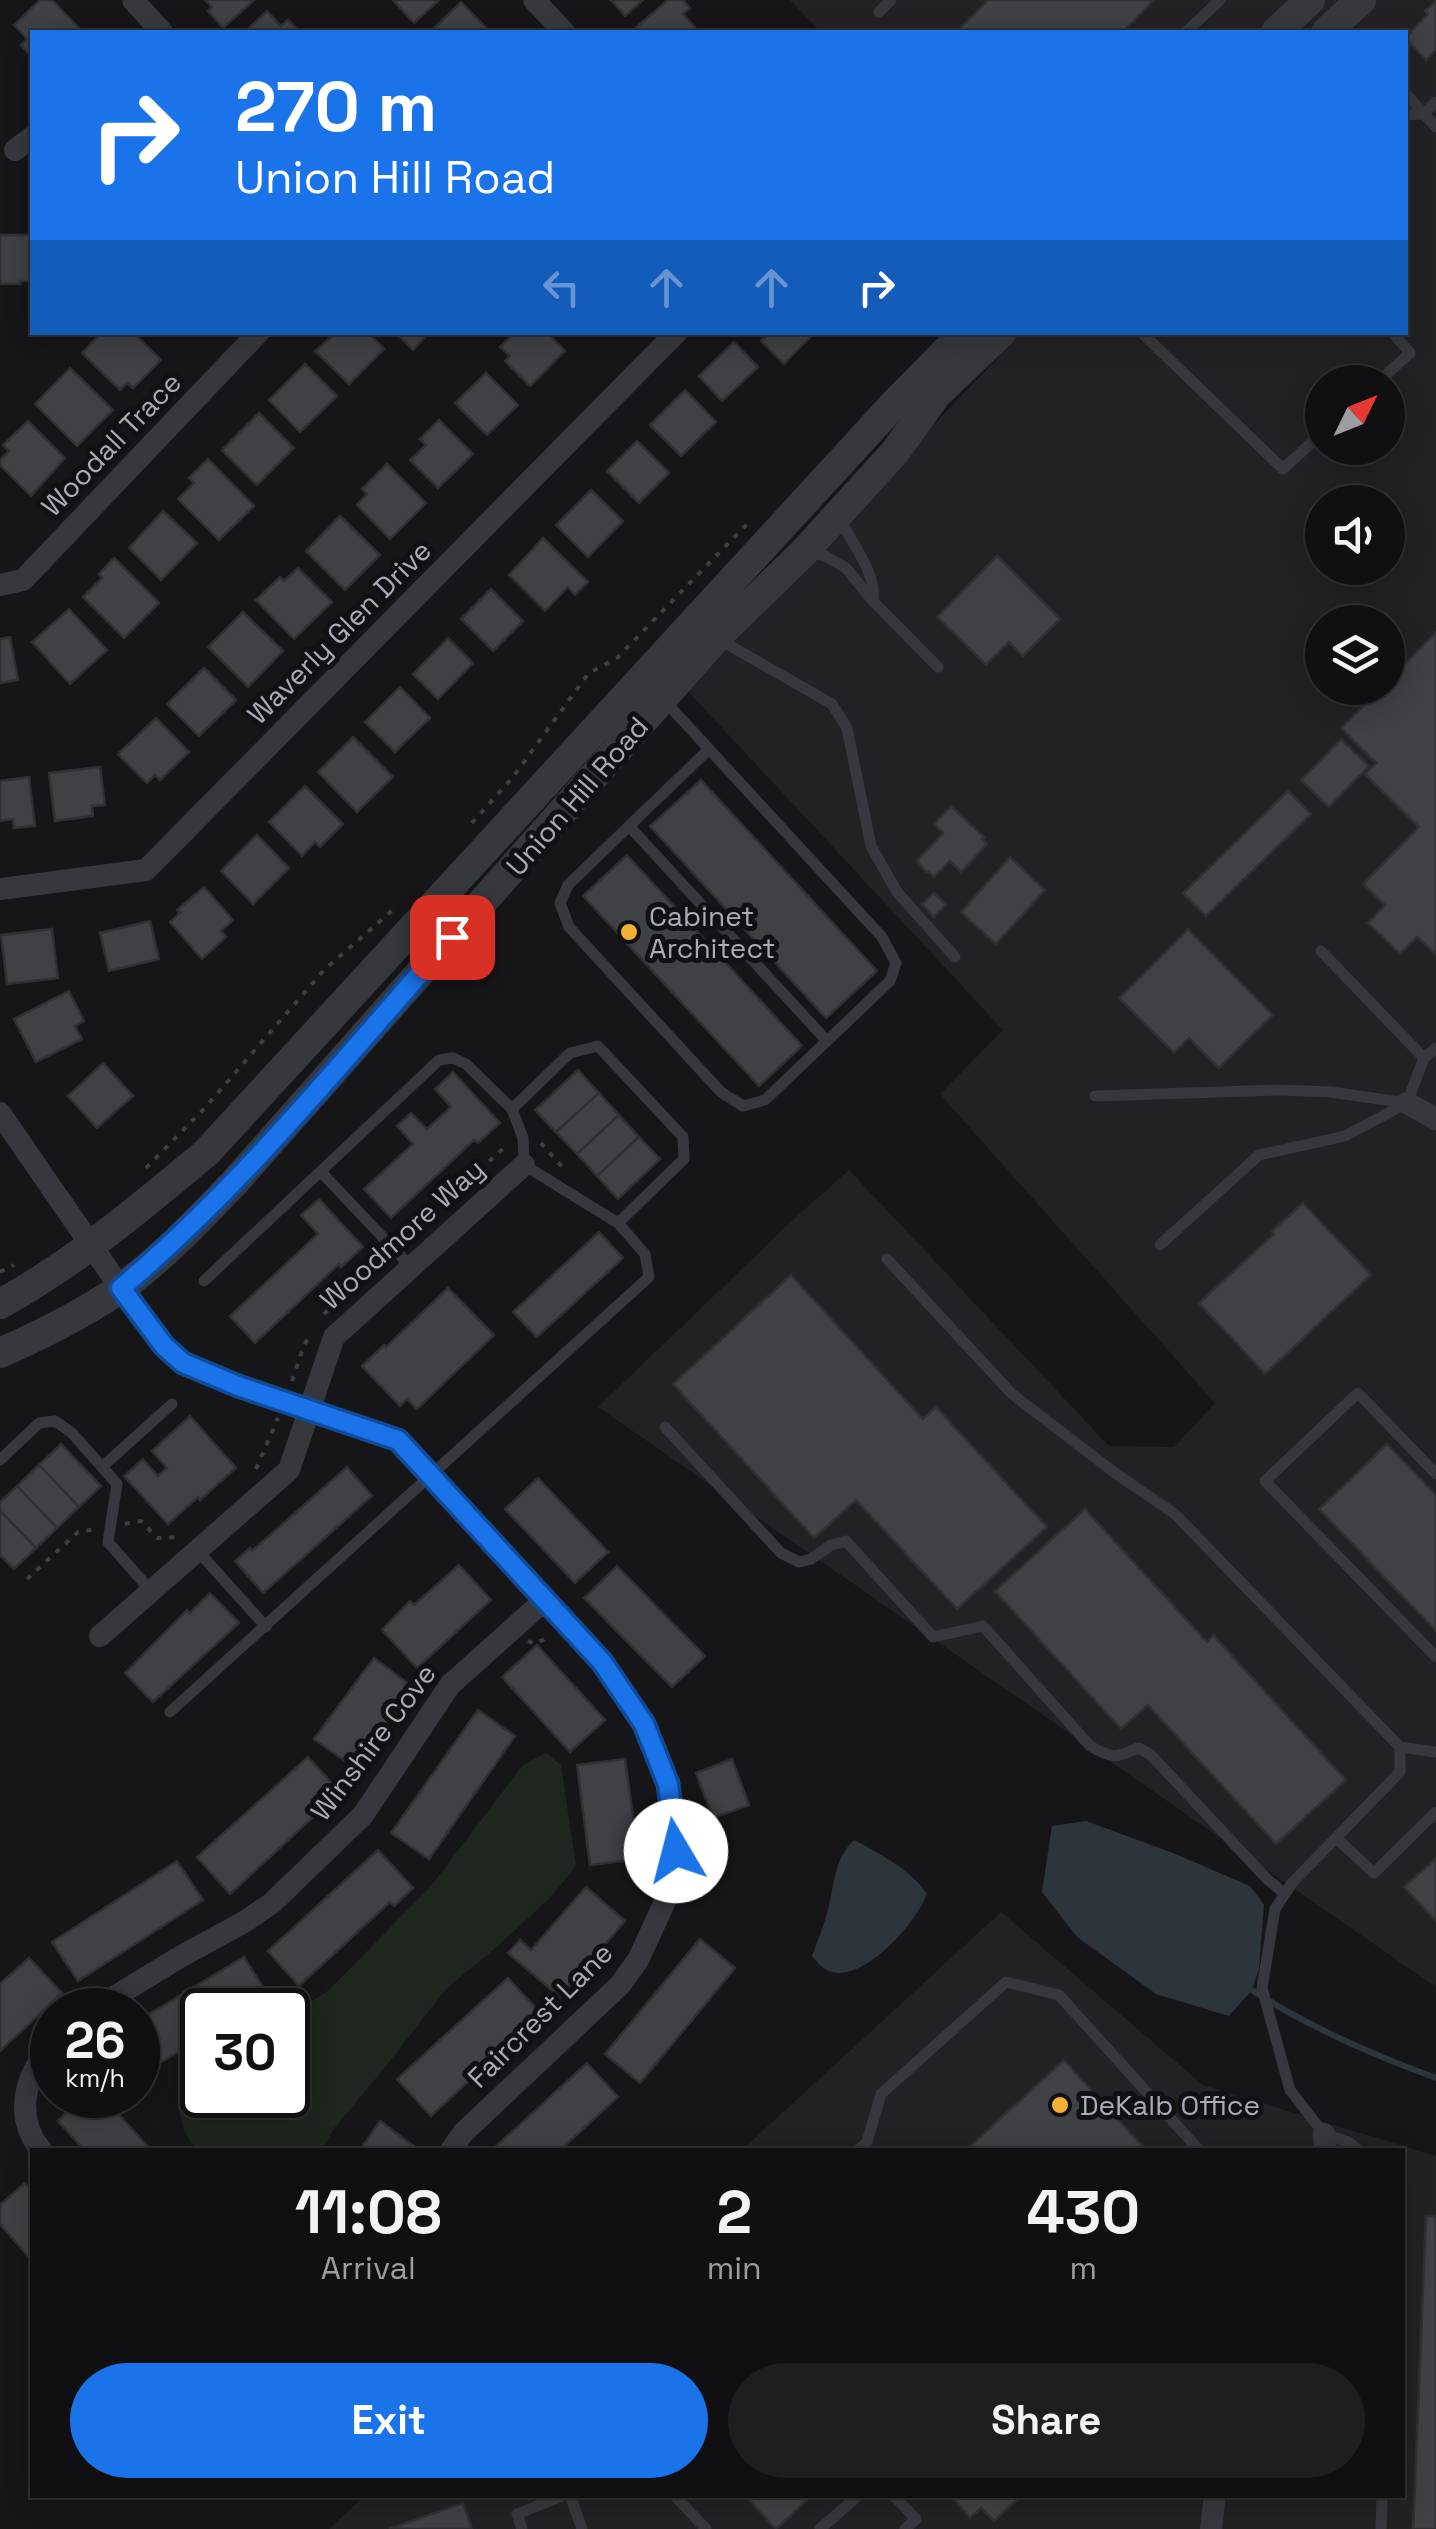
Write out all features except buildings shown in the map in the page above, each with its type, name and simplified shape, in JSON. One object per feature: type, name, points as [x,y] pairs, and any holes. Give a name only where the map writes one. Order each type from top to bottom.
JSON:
[{"type":"street","points":[[132,0],[160,30]]},
{"type":"street","points":[[534,0],[562,30]]},
{"type":"street","points":[[1278,30],[1310,0]]},
{"type":"street","points":[[1337,29],[1361,0]]},
{"type":"street","name":"Woodall Trace","points":[[0,585],[23,580],[256,335]]},
{"type":"street","name":"Waverly Glen Drive","points":[[0,889],[146,870],[674,335]]},
{"type":"street","name":"Union Hill Road","points":[[0,1353],[83,1312],[121,1288],[234,1184],[896,402],[962,335]]},
{"type":"street","name":"Union Hill Road","points":[[0,1304],[90,1246],[206,1153],[653,688],[716,638],[804,552],[895,452],[936,394],[999,335]]},
{"type":"street","points":[[1407,1104],[1436,1119]]},
{"type":"street","name":"Faircrest Lane","points":[[0,1112],[90,1246],[164,1346],[183,1363],[238,1386],[398,1440],[602,1662],[644,1724],[668,1784],[676,1851],[668,1894],[652,1932],[620,1984],[463,2133],[453,2148]]},
{"type":"street","name":"Woodmore Way","points":[[100,1636],[288,1470],[334,1338],[524,1165]]},
{"type":"street","name":"Winshire Cove","points":[[129,1988],[272,1904],[363,1815],[450,1684],[545,1600]]},
{"type":"street","points":[[30,2081],[24,2102],[26,2124],[41,2148]]},
{"type":"street","points":[[1210,2529],[1215,2498]]},
{"type":"lane","points":[[878,12],[890,0]]},
{"type":"lane","points":[[1188,30],[1220,0]]},
{"type":"lane","points":[[1408,96],[1436,127]]},
{"type":"lane","points":[[1408,115],[1423,114],[1436,102]]},
{"type":"lane","points":[[1144,335],[1283,469],[1305,449]]},
{"type":"lane","points":[[1395,335],[1410,353],[1397,365]]},
{"type":"lane","points":[[838,515],[868,569],[875,587],[873,601]]},
{"type":"lane","points":[[804,552],[825,556],[846,568],[938,667]]},
{"type":"lane","points":[[716,638],[832,704],[847,728],[872,846],[897,892],[955,957]]},
{"type":"lane","points":[[653,688],[882,937],[896,963],[890,981],[765,1100],[743,1106],[720,1092],[570,927],[560,902],[568,885],[709,749]]},
{"type":"lane","points":[[629,826],[827,1042]]},
{"type":"lane","points":[[1321,952],[1424,1058]]},
{"type":"lane","points":[[512,1109],[570,1053],[598,1046],[683,1137],[684,1159],[618,1223]]},
{"type":"lane","points":[[1160,1245],[1259,1156],[1345,1136],[1407,1104],[1424,1058],[1436,1048]]},
{"type":"lane","points":[[170,1712],[648,1277],[645,1254],[618,1223],[524,1165],[523,1138],[512,1109],[466,1064],[453,1058],[439,1060],[204,1280]]},
{"type":"lane","points":[[1095,1096],[1278,1090],[1331,1092],[1407,1104]]},
{"type":"lane","points":[[321,1172],[410,1266]]},
{"type":"lane","points":[[887,1259],[1012,1394],[1176,1514],[1400,1746],[1436,1752]]},
{"type":"lane","points":[[1436,1474],[1358,1393],[1265,1481],[1436,1657]]},
{"type":"lane","points":[[102,1467],[172,1404]]},
{"type":"lane","points":[[0,1460],[39,1424],[55,1421],[72,1433],[117,1484],[108,1542],[151,1591]]},
{"type":"lane","points":[[665,1427],[781,1554],[799,1562],[846,1541],[933,1638],[983,1626],[1090,1746],[1107,1756],[1120,1757],[1138,1748],[1150,1754],[1285,1894]]},
{"type":"lane","points":[[197,1550],[266,1626]]},
{"type":"lane","points":[[1356,2148],[1349,2142],[1324,2142],[1290,2090],[1262,1988],[1275,1909],[1292,1884],[1400,1772],[1400,1746]]},
{"type":"lane","points":[[1336,1838],[1374,1873],[1436,1812]]},
{"type":"lane","points":[[860,2148],[867,2142],[880,2094],[1006,1982],[1059,1995],[1198,2148]]},
{"type":"lane","points":[[522,2529],[517,2514],[560,2498]]},
{"type":"lane","points":[[569,2498],[582,2529]]},
{"type":"lane","points":[[677,2498],[706,2529]]},
{"type":"lane","points":[[820,2529],[856,2498]]},
{"type":"lane","points":[[895,2498],[916,2519],[905,2529]]},
{"type":"lane","points":[[1381,2529],[1382,2498]]},
{"type":"path","points":[[464,832],[513,777],[588,674],[618,657],[751,520]]},
{"type":"path","points":[[139,1174],[204,1110],[324,970],[403,900]]},
{"type":"path","points":[[0,1272],[14,1264]]},
{"type":"shaded area","points":[[790,0],[1436,0],[1436,1987],[598,1407],[849,1170],[1109,1446],[1174,1447],[1215,1403],[940,1094],[1003,1030],[684,687],[1019,335],[1408,335],[1408,30],[819,30]]},
{"type":"shaded area","points":[[546,1753],[561,1765],[576,1866],[550,1898],[447,1988],[333,2130],[323,2148],[195,2148],[181,2118],[310,2118],[310,2002],[328,1991],[431,1886],[523,1765]]},
{"type":"shaded area","points":[[1086,1821],[1250,1886],[1264,1905],[1259,1968],[1252,1990],[1229,2016],[1156,1994],[1077,1937],[1042,1892],[1052,1826]]},
{"type":"shaded area","points":[[854,1840],[904,1870],[927,1894],[903,1932],[878,1956],[851,1971],[834,1973],[812,1956],[840,1861]]},
{"type":"shaded area","points":[[1001,1912],[1203,2085],[1436,2156],[1436,2529],[329,2529],[362,2498],[1405,2498],[1405,2148],[744,2148]]},
{"type":"waterway","points":[[1252,1990],[1341,2039],[1436,2078]]},
{"type":"place","name":"Cabinet Architect","points":[[629,932]]},
{"type":"place","name":"DeKalb Office","points":[[1060,2105]]},
{"type":"route","points":[[452,937],[234,1184],[121,1288],[164,1346],[183,1363],[238,1386],[398,1440],[602,1662],[644,1724],[668,1784],[676,1851]]}]
